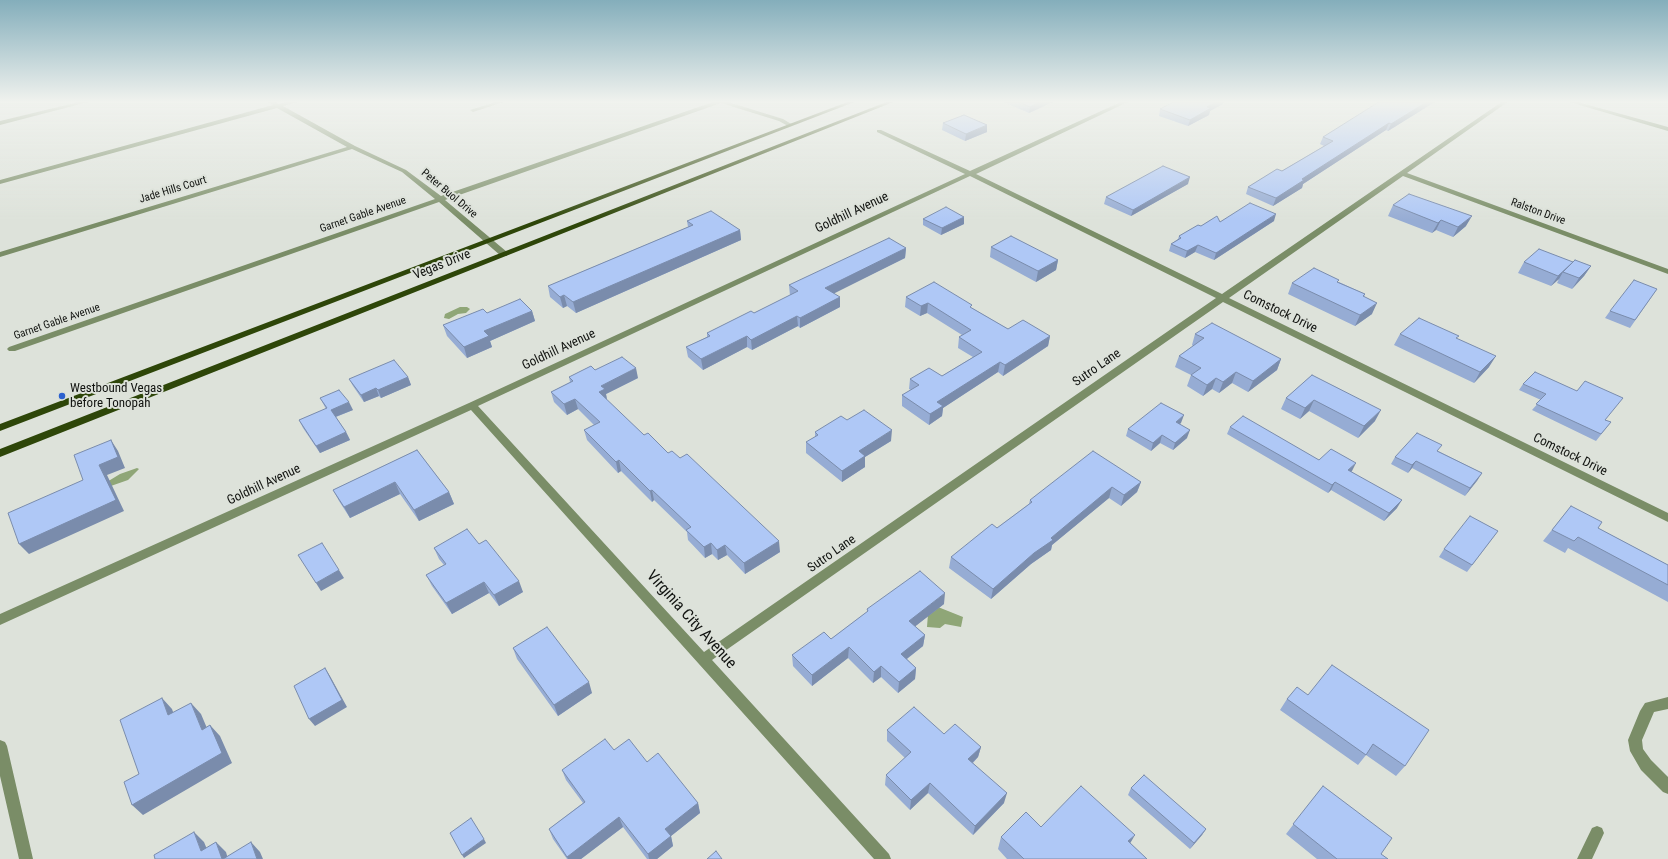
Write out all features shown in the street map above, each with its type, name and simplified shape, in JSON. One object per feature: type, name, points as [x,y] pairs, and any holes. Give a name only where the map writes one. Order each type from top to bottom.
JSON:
[{"type":"main road","name":"Vegas Drive","points":[[0,428],[748,141]]},
{"type":"main road","name":"Vegas Drive","points":[[0,453],[789,141]]},
{"type":"street","points":[[0,182],[150,141]]},
{"type":"street","name":"Peter Buol Drive","points":[[342,141],[404,171],[440,199],[504,254]]},
{"type":"street","name":"Garnet Gable Avenue","points":[[12,349],[605,141]]},
{"type":"street","name":"Comstock Drive","points":[[901,141],[1222,297],[1668,518]]},
{"type":"street","name":"Goldhill Avenue","points":[[0,620],[472,405],[1038,141]]},
{"type":"street","name":"Sutro Lane","points":[[704,659],[1447,141]]},
{"type":"street","name":"Jade Hills Court","points":[[0,255],[353,147]]},
{"type":"street","name":"Ralston Drive","points":[[1401,173],[1668,272]]},
{"type":"street","name":"Virginia City Avenue","points":[[472,405],[884,859]]},
{"type":"street","points":[[1668,703],[1650,707],[1645,715],[1635,740],[1637,751],[1646,765],[1668,787]]},
{"type":"street","points":[[0,746],[26,859]]},
{"type":"street","points":[[1584,859],[1597,833]]},
{"type":"shaded area","points":[[460,307],[467,307],[470,309],[466,313],[458,314],[449,319],[444,318],[445,314]]},
{"type":"shaded area","points":[[137,468],[139,469],[128,480],[108,487],[102,485],[120,474]]},
{"type":"shaded area","points":[[938,607],[963,617],[961,627],[945,624],[940,628],[927,627],[928,614]]},
{"type":"building","points":[[1333,141],[1361,141],[1302,179],[1304,180],[1276,198],[1248,187],[1277,169],[1282,171]]},
{"type":"building","points":[[1163,166],[1190,177],[1133,210],[1106,197]]},
{"type":"building","points":[[1409,194],[1472,216],[1458,227],[1441,220],[1438,223],[1393,205]]},
{"type":"building","points":[[1250,203],[1276,214],[1216,253],[1198,245],[1187,251],[1171,244],[1181,238],[1179,236],[1198,225],[1201,226],[1217,216],[1220,222]]},
{"type":"building","points":[[946,207],[964,217],[942,228],[923,219]]},
{"type":"building","points":[[711,211],[740,230],[573,302],[564,295],[560,297],[548,286],[693,225],[687,221]]},
{"type":"building","points":[[1011,236],[1058,260],[1038,271],[991,247]]},
{"type":"building","points":[[889,238],[906,248],[825,288],[840,297],[800,318],[797,316],[751,340],[747,336],[701,359],[686,347],[710,336],[707,333],[751,311],[754,313],[798,291],[789,285]]},
{"type":"building","points":[[1539,249],[1573,262],[1558,276],[1524,262]]},
{"type":"building","points":[[1575,260],[1591,266],[1579,278],[1563,272]]},
{"type":"building","points":[[1314,268],[1339,280],[1337,282],[1365,294],[1363,296],[1377,303],[1360,315],[1292,283]]},
{"type":"building","points":[[1634,280],[1657,289],[1635,320],[1610,311]]},
{"type":"building","points":[[934,282],[972,305],[970,307],[1008,329],[1023,320],[1050,336],[1005,365],[1000,362],[937,402],[943,406],[930,414],[902,395],[919,385],[910,379],[929,368],[942,376],[982,352],[959,337],[971,330],[928,303],[921,306],[906,297]]},
{"type":"building","points":[[520,299],[532,311],[484,331],[489,336],[464,347],[443,325],[483,309],[487,313]]},
{"type":"building","points":[[1419,318],[1459,336],[1456,338],[1496,356],[1480,372],[1400,334]]},
{"type":"building","points":[[1212,323],[1281,359],[1253,381],[1236,372],[1223,382],[1216,378],[1207,385],[1191,375],[1201,368],[1179,356],[1204,338],[1195,334]]},
{"type":"building","points":[[622,357],[636,368],[601,386],[605,389],[599,392],[644,435],[648,433],[668,453],[672,451],[680,458],[687,454],[779,541],[744,563],[725,545],[717,550],[711,543],[704,547],[686,530],[691,527],[652,490],[650,491],[619,460],[616,462],[584,430],[600,422],[575,399],[564,404],[551,392],[573,381],[569,377],[591,366],[595,370]]},
{"type":"building","points":[[394,360],[408,377],[378,390],[376,388],[361,395],[349,379]]},
{"type":"building","points":[[1535,372],[1577,391],[1585,381],[1623,398],[1605,420],[1611,422],[1601,434],[1536,404],[1546,394],[1523,384]]},
{"type":"building","points":[[1312,375],[1381,410],[1364,426],[1314,400],[1305,408],[1286,398]]},
{"type":"building","points":[[339,390],[349,402],[331,410],[346,432],[316,446],[299,420],[327,408],[320,398]]},
{"type":"building","points":[[1161,403],[1184,415],[1176,422],[1190,430],[1175,443],[1162,435],[1153,443],[1128,429]]},
{"type":"building","points":[[864,410],[892,430],[859,451],[865,456],[842,471],[806,442],[818,435],[815,432],[841,416],[847,420]]},
{"type":"building","points":[[1243,416],[1319,460],[1331,449],[1356,463],[1348,470],[1402,500],[1389,513],[1335,482],[1332,485],[1230,427]]},
{"type":"building","points":[[1417,433],[1442,445],[1437,451],[1482,473],[1470,488],[1416,461],[1412,465],[1395,457]]},
{"type":"building","points":[[111,440],[118,457],[99,465],[116,500],[19,544],[8,513],[83,480],[74,455]]},
{"type":"building","points":[[417,450],[449,492],[414,510],[395,482],[344,507],[333,490]]},
{"type":"building","points":[[1093,451],[1141,482],[1124,495],[1112,487],[1051,538],[1053,540],[1034,553],[993,589],[951,557],[992,524],[997,528],[1032,502],[1030,500]]},
{"type":"building","points":[[1571,506],[1602,522],[1598,528],[1668,565],[1668,585],[1578,537],[1574,541],[1552,530]]},
{"type":"building","points":[[1470,516],[1498,531],[1472,565],[1444,549]]},
{"type":"building","points":[[467,529],[479,544],[486,540],[519,581],[494,595],[484,582],[446,603],[426,575],[446,564],[434,548]]},
{"type":"building","points":[[322,543],[339,570],[316,583],[298,555]]},
{"type":"building","points":[[920,571],[945,593],[909,621],[925,635],[901,654],[916,668],[899,682],[881,666],[874,672],[849,647],[812,675],[792,655],[824,632],[831,639],[868,611],[867,609]]},
{"type":"building","points":[[547,627],[589,682],[554,705],[513,648]]},
{"type":"building","points":[[1332,665],[1429,730],[1405,766],[1373,744],[1366,755],[1287,699],[1297,687],[1308,695]]},
{"type":"building","points":[[325,668],[342,700],[309,719],[294,686]]},
{"type":"building","points":[[162,698],[168,715],[191,703],[202,730],[210,725],[222,753],[132,805],[124,782],[139,774],[120,720]]},
{"type":"building","points":[[914,707],[944,734],[955,724],[981,747],[968,759],[1007,793],[975,826],[930,783],[911,800],[886,775],[911,752],[887,730]]},
{"type":"building","points":[[605,739],[614,750],[629,739],[647,762],[658,753],[698,803],[665,829],[671,836],[648,854],[619,817],[567,857],[549,829],[585,802],[562,770]]},
{"type":"building","points":[[1144,775],[1206,829],[1194,843],[1131,788]]},
{"type":"building","points":[[1081,786],[1135,835],[1128,841],[1147,859],[1024,859],[1001,837],[1026,812],[1041,827]]},
{"type":"building","points":[[1323,786],[1392,838],[1381,854],[1388,859],[1337,859],[1293,824]]},
{"type":"building","points":[[471,818],[484,839],[462,855],[450,833]]},
{"type":"building","points":[[194,832],[201,851],[216,842],[222,859],[155,859],[154,855]]},
{"type":"building","points":[[251,842],[257,859],[223,859]]},
{"type":"building","points":[[716,851],[722,859],[707,859]]},
{"type":"place","name":"Westbound Vegas before Tonopah","points":[[62,396]]}]
